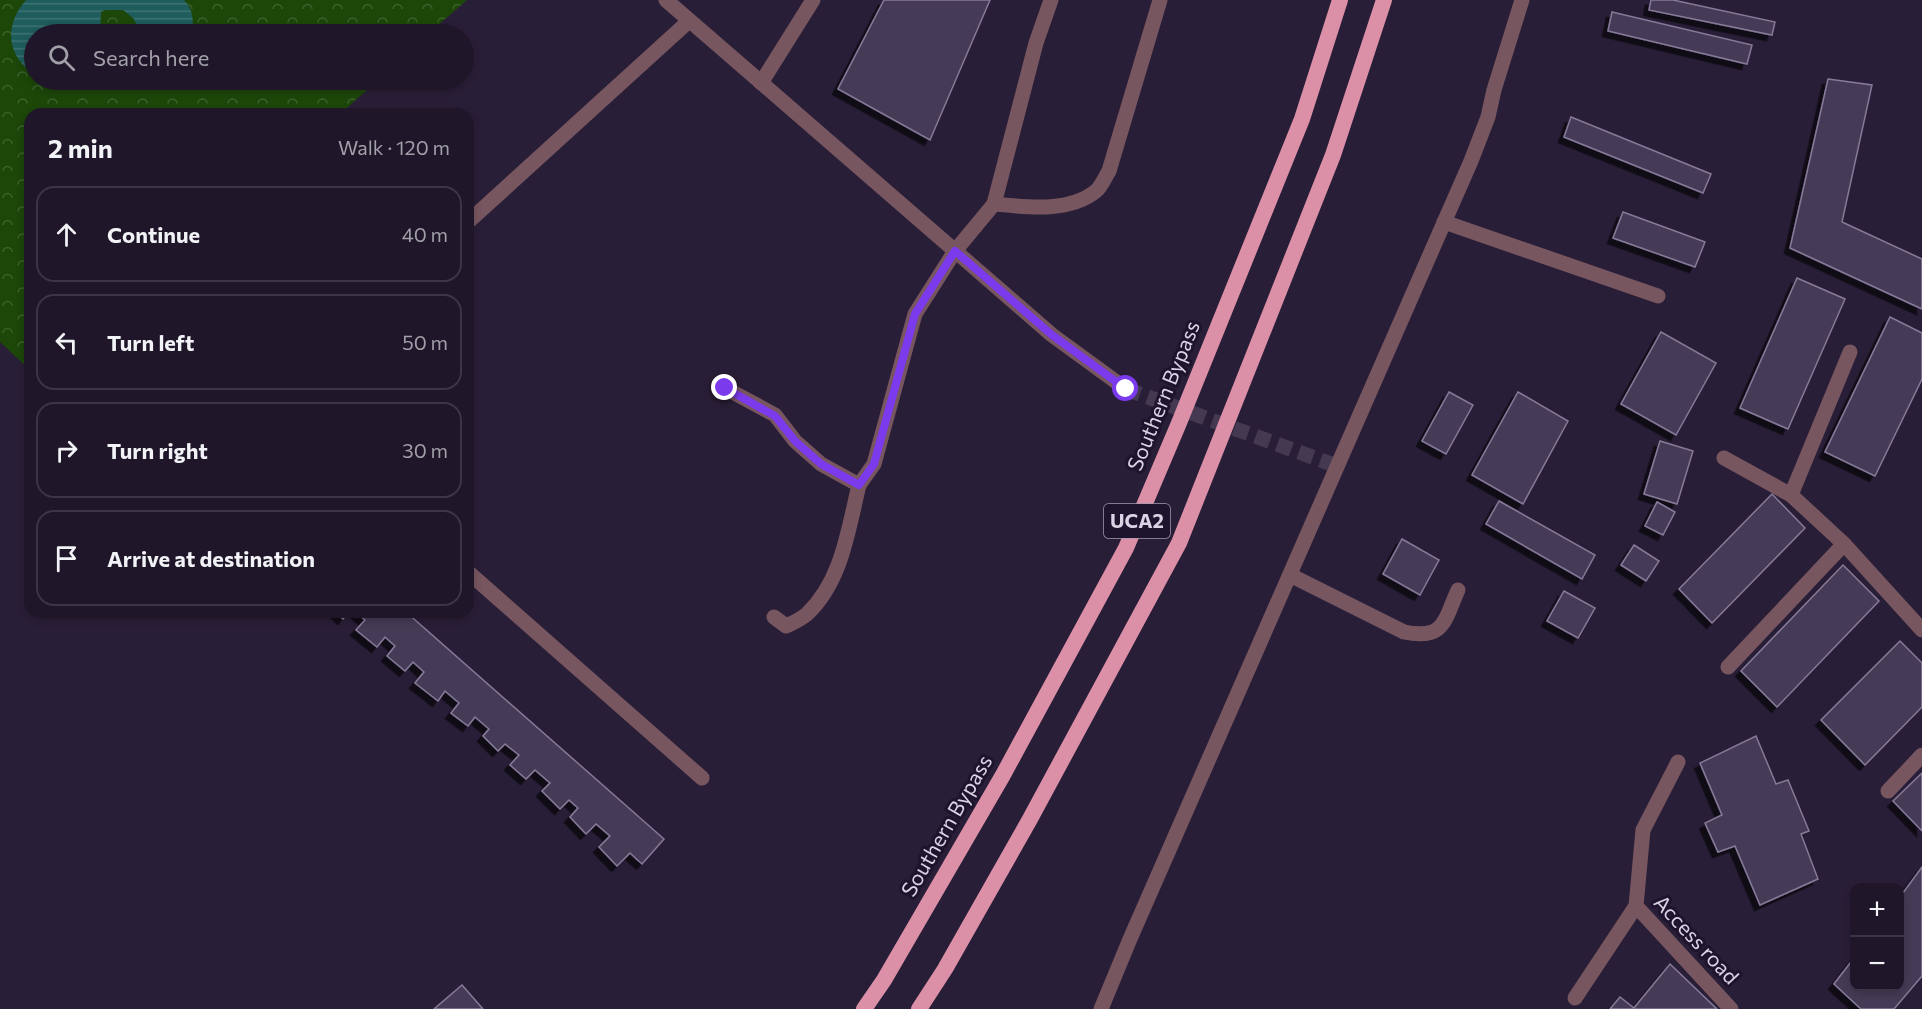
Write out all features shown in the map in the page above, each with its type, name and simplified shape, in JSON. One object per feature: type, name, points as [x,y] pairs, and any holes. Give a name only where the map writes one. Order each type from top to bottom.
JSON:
[{"type":"highway","name":"Southern Bypass","points":[[864,1009],[884,980],[1003,775],[1126,548],[1302,119],[1340,0]]},
{"type":"highway","name":"UCA2","points":[[919,1009],[945,969],[1030,819],[1179,543],[1333,155],[1384,0]]},
{"type":"street","points":[[666,0],[1052,335],[1126,389]]},
{"type":"street","points":[[761,83],[813,0]]},
{"type":"street","points":[[774,617],[786,626],[806,615],[829,586],[840,563],[859,485],[874,464],[915,314],[955,251],[994,204],[1036,43],[1051,0]]},
{"type":"street","points":[[994,204],[1037,206],[1077,203],[1098,190],[1109,171],[1160,0]]},
{"type":"street","points":[[1101,1009],[1488,117],[1522,0]]},
{"type":"street","points":[[474,217],[689,21]]},
{"type":"street","points":[[1444,222],[1658,296]]},
{"type":"street","points":[[1791,495],[1850,352]]},
{"type":"street","points":[[725,388],[775,416],[795,441],[821,464],[859,485]]},
{"type":"street","points":[[1724,458],[1791,495],[1844,544],[1922,630]]},
{"type":"street","points":[[1728,668],[1844,544]]},
{"type":"street","points":[[1290,574],[1404,632],[1421,635],[1431,634],[1441,627],[1458,590]]},
{"type":"street","points":[[474,577],[702,778]]},
{"type":"street","points":[[1888,792],[1922,755]]},
{"type":"street","name":"Access road","points":[[1678,762],[1643,830],[1636,906],[1731,1009]]},
{"type":"street","points":[[1575,998],[1636,906]]},
{"type":"green space","points":[[0,0],[467,0],[439,24],[24,24],[24,90],[367,90],[347,108],[24,108],[24,364],[0,342]]},
{"type":"shaded area","points":[[26,0],[184,0],[192,15],[193,24],[136,24],[123,10],[105,10],[101,12],[100,24],[24,24],[24,65],[13,49],[11,39],[11,29]]},
{"type":"building","points":[[884,0],[990,0],[930,140],[838,89]]},
{"type":"building","points":[[1651,0],[1673,0],[1775,22],[1772,35],[1649,10]]},
{"type":"building","points":[[1612,12],[1752,45],[1747,64],[1608,31]]},
{"type":"building","points":[[1828,79],[1872,85],[1842,222],[1922,259],[1922,309],[1790,248]]},
{"type":"building","points":[[1571,117],[1711,174],[1703,193],[1564,137]]},
{"type":"building","points":[[1623,212],[1705,242],[1695,267],[1613,238]]},
{"type":"building","points":[[1797,278],[1845,299],[1788,429],[1740,408]]},
{"type":"building","points":[[1890,317],[1922,333],[1922,379],[1875,476],[1825,452]]},
{"type":"building","points":[[1661,332],[1716,363],[1676,435],[1621,404]]},
{"type":"building","points":[[1449,392],[1473,405],[1446,454],[1422,441]]},
{"type":"building","points":[[1518,392],[1568,421],[1523,504],[1472,475]]},
{"type":"building","points":[[1660,441],[1693,451],[1677,504],[1644,494]]},
{"type":"building","points":[[1772,494],[1805,528],[1712,623],[1679,589]]},
{"type":"building","points":[[1499,501],[1595,555],[1582,579],[1486,524]]},
{"type":"building","points":[[1657,502],[1675,512],[1663,535],[1645,526]]},
{"type":"building","points":[[1402,539],[1439,560],[1420,595],[1383,574]]},
{"type":"building","points":[[1634,545],[1659,561],[1646,581],[1621,565]]},
{"type":"building","points":[[1843,565],[1879,601],[1777,707],[1741,671]]},
{"type":"building","points":[[1564,591],[1595,608],[1578,638],[1547,621]]},
{"type":"building","points":[[363,618],[413,618],[664,839],[642,864],[630,853],[617,866],[599,847],[610,836],[596,824],[586,834],[570,817],[578,808],[569,800],[560,809],[542,791],[550,783],[535,770],[526,779],[510,765],[519,755],[505,744],[498,751],[483,736],[489,729],[475,717],[468,726],[451,713],[459,703],[445,691],[438,701],[415,683],[424,672],[413,662],[405,671],[387,656],[395,646],[385,637],[377,647],[356,630],[365,620]]},
{"type":"building","points":[[1900,641],[1922,663],[1922,707],[1865,765],[1821,720]]},
{"type":"building","points":[[1756,736],[1776,784],[1788,780],[1809,831],[1801,834],[1818,879],[1760,905],[1735,846],[1718,852],[1705,823],[1722,815],[1700,763]]},
{"type":"building","points":[[1922,773],[1922,831],[1893,801]]},
{"type":"building","points":[[1922,867],[1922,976],[1894,1009],[1861,1009],[1834,984],[1850,963],[1850,991],[1904,991],[1904,892]]},
{"type":"building","points":[[1670,964],[1717,1009],[1610,1009],[1620,997],[1634,1008]]},
{"type":"building","points":[[462,985],[483,1009],[434,1009]]},
{"type":"tunnel","points":[[1126,389],[1337,466]]},
{"type":"route","points":[[725,388],[775,416],[795,441],[821,464],[859,485],[874,464],[915,314],[955,251],[1052,335],[1126,389]]}]
